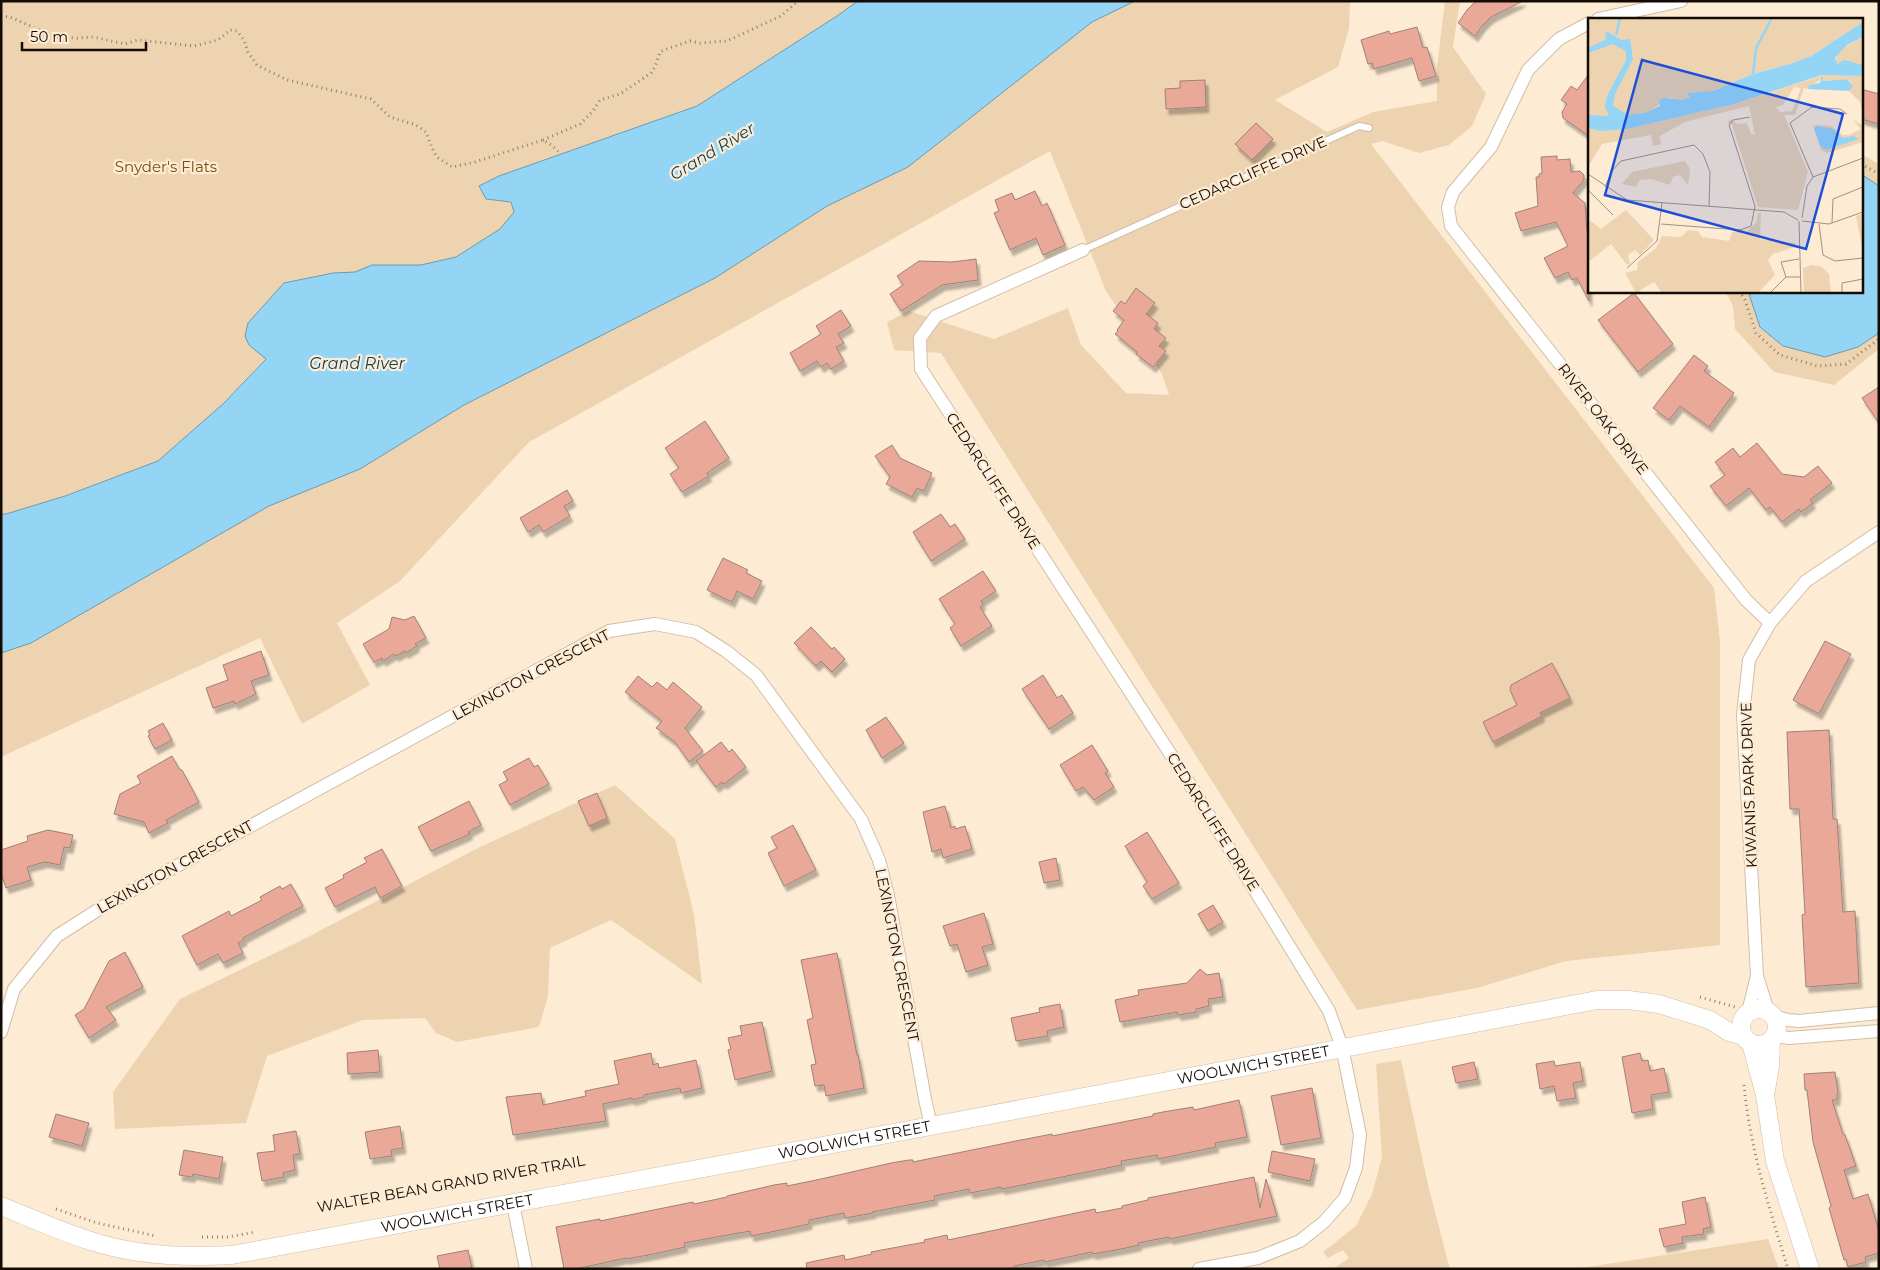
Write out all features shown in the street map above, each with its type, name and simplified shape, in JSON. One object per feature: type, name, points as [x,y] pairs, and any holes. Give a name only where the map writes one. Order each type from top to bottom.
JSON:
[{"type":"street","points":[[1603,18],[1681,1]]},
{"type":"street","name":"RIVER OAK DRIVE","points":[[1588,24],[1559,39],[1528,70],[1491,147],[1453,192],[1448,207],[1451,226],[1746,600],[1770,623]]},
{"type":"street","name":"CEDARCLIFFE DRIVE","points":[[1083,250],[936,316],[920,338],[921,369],[1186,778],[1329,1010],[1342,1047],[1360,1135],[1356,1168],[1344,1198],[1324,1222],[1300,1241],[1258,1258],[1199,1269]]},
{"type":"street","name":"KIWANIS PARK DRIVE","points":[[1771,1014],[1757,976],[1743,715],[1749,660],[1770,623],[1806,581],[1879,532]]},
{"type":"street","name":"LEXINGTON CRESCENT","points":[[1,1032],[14,989],[57,936],[107,904],[608,631],[655,624],[696,632],[726,651],[756,675],[861,819],[878,860],[888,895],[931,1126]]},
{"type":"street","name":"KIWANIS PARK DRIVE","points":[[1746,1014],[1757,976]]},
{"type":"street","name":"WOOLWICH STREET","points":[[1,1206],[100,1244],[126,1250],[198,1257],[232,1255],[931,1126],[1597,1000],[1628,1000],[1659,1004],[1710,1020],[1729,1032],[1748,1039]]},
{"type":"street","name":"WOOLWICH STREET","points":[[1710,1020],[1746,1014],[1758,1009],[1771,1014]]},
{"type":"street","points":[[1771,1014],[1788,1020],[1798,1021],[1879,1013]]},
{"type":"street","points":[[1746,1014],[1741,1026],[1748,1039],[1765,1095],[1775,1161],[1810,1269]]},
{"type":"street","points":[[1765,1095],[1773,1038],[1777,1027],[1771,1014]]},
{"type":"street","points":[[1748,1039],[1762,1044],[1773,1038],[1879,1031]]},
{"type":"street","points":[[513,1204],[526,1269]]},
{"type":"lane","name":"CEDARCLIFFE DRIVE","points":[[1083,250],[1359,126],[1369,128]]},
{"type":"path","points":[[1,16],[10,17],[56,37],[93,37],[124,44],[138,40],[194,46],[218,40],[230,30],[237,31],[244,40],[248,52],[258,65],[287,80],[370,99],[390,117],[416,124],[426,132],[437,157],[452,167],[475,162],[543,140],[580,124],[593,111],[600,100],[620,94],[650,73],[655,67],[660,52],[690,41],[700,43],[727,40],[781,16],[798,1]]},
{"type":"path","points":[[543,140],[551,144],[560,153]]},
{"type":"path","points":[[1862,165],[1879,174]]},
{"type":"path","points":[[1740,292],[1745,300],[1756,333],[1780,355],[1818,366],[1846,364],[1879,339]]},
{"type":"path","points":[[54,1208],[97,1224],[159,1236]]},
{"type":"path","points":[[198,1238],[228,1237],[258,1231]]},
{"type":"green space","name":"Snyder's Flats","points":[[1,1],[858,1],[697,106],[499,176],[479,186],[486,199],[511,202],[514,212],[500,229],[456,257],[421,265],[372,265],[355,272],[333,273],[284,283],[266,358],[224,403],[158,461],[1,519]]},
{"type":"green space","points":[[1135,1],[1350,1],[1349,29],[1338,67],[1275,100],[1327,132],[1373,112],[1437,101],[1437,67],[1445,1],[1460,1],[1453,47],[1486,94],[1472,126],[1449,145],[1419,153],[1382,141],[1371,144],[1714,588],[1720,641],[1720,945],[1566,961],[1477,988],[1357,1010],[941,353],[894,350],[887,322],[909,311],[994,339],[1068,308],[1081,345],[1126,393],[1169,395],[1162,374],[1106,291],[1050,151],[529,442],[400,581],[337,623],[370,685],[302,724],[260,638],[1,757],[1,653],[31,643],[269,506],[360,469],[464,405],[715,278],[827,206],[908,167],[1092,22]]},
{"type":"green space","points":[[1862,155],[1879,164],[1879,349],[1834,385],[1774,372],[1735,329],[1733,306],[1726,292],[1862,292]]},
{"type":"green space","points":[[615,785],[675,839],[694,914],[702,984],[611,920],[550,948],[548,996],[539,1027],[457,1042],[436,1033],[425,1018],[363,1020],[267,1056],[246,1123],[115,1129],[113,1092],[180,999],[304,939],[476,849]]},
{"type":"green space","points":[[1401,1060],[1429,1189],[1450,1269],[1333,1269],[1349,1258],[1343,1250],[1328,1258],[1323,1252],[1356,1226],[1372,1194],[1382,1157],[1376,1064]]},
{"type":"green space","points":[[1768,1239],[1779,1269],[1575,1269]]},
{"type":"water","name":"Grand River","points":[[858,1],[1135,1],[1092,22],[908,167],[827,206],[715,278],[464,405],[360,469],[269,506],[31,643],[1,653],[1,514],[65,496],[158,461],[224,403],[266,359],[249,345],[245,336],[248,323],[284,283],[333,273],[355,272],[372,265],[421,265],[456,257],[500,229],[514,212],[511,202],[486,199],[479,186],[499,176],[697,106]]},
{"type":"water","points":[[1862,175],[1879,186],[1879,333],[1858,347],[1825,357],[1783,346],[1760,327],[1748,292],[1862,292]]},
{"type":"building","points":[[1476,1],[1523,1],[1491,17],[1475,36],[1458,23]]},
{"type":"building","points":[[1417,27],[1423,48],[1427,47],[1436,76],[1419,81],[1412,58],[1374,69],[1372,63],[1368,64],[1361,40],[1389,31],[1390,34]]},
{"type":"building","points":[[1588,75],[1588,135],[1563,118],[1562,112],[1567,104],[1561,100],[1571,86],[1577,90]]},
{"type":"building","points":[[1205,80],[1206,107],[1166,109],[1165,89],[1180,88],[1180,81]]},
{"type":"building","points":[[1862,89],[1879,94],[1879,124],[1862,119]]},
{"type":"building","points":[[1256,123],[1273,139],[1252,160],[1235,144]]},
{"type":"building","points":[[1557,156],[1557,160],[1570,159],[1571,172],[1580,171],[1584,175],[1584,180],[1573,193],[1585,203],[1588,230],[1589,301],[1577,278],[1572,280],[1568,272],[1555,278],[1544,258],[1568,246],[1556,222],[1521,231],[1515,213],[1538,206],[1536,177],[1539,177],[1539,174],[1542,173],[1541,157]]},
{"type":"building","points":[[1035,191],[1042,206],[1047,203],[1065,245],[1043,255],[1036,238],[1010,250],[994,213],[999,211],[995,200],[1012,193],[1015,200]]},
{"type":"building","points":[[976,259],[978,280],[942,285],[901,311],[890,294],[903,285],[897,276],[919,261],[952,262]]},
{"type":"building","points":[[1136,288],[1155,303],[1146,314],[1158,323],[1154,329],[1166,338],[1159,346],[1166,351],[1153,367],[1115,334],[1124,320],[1113,311],[1121,301],[1125,304]]},
{"type":"building","points":[[1634,293],[1673,344],[1638,372],[1598,320]]},
{"type":"building","points":[[841,310],[851,326],[838,334],[844,343],[836,347],[844,361],[831,369],[827,363],[821,367],[817,361],[800,371],[790,353],[821,334],[816,326]]},
{"type":"building","points":[[1694,355],[1708,366],[1704,371],[1734,393],[1709,427],[1680,406],[1669,420],[1653,408]]},
{"type":"building","points":[[1879,387],[1879,423],[1862,398]]},
{"type":"building","points":[[705,421],[729,458],[707,473],[709,476],[682,492],[670,474],[679,468],[665,448]]},
{"type":"building","points":[[1757,443],[1782,474],[1804,477],[1818,466],[1832,483],[1810,500],[1813,503],[1801,512],[1799,509],[1782,522],[1770,507],[1766,510],[1749,488],[1726,506],[1710,486],[1725,475],[1715,462],[1733,448],[1740,457]]},
{"type":"building","points":[[892,445],[900,458],[932,473],[924,491],[917,488],[912,497],[886,484],[890,477],[875,456]]},
{"type":"building","points":[[567,490],[573,501],[564,506],[570,516],[543,532],[539,525],[528,532],[520,518]]},
{"type":"building","points":[[941,514],[950,527],[955,524],[965,539],[931,561],[913,532]]},
{"type":"building","points":[[723,558],[748,570],[746,573],[762,581],[753,599],[737,591],[732,602],[707,590]]},
{"type":"building","points":[[983,571],[996,591],[981,601],[983,604],[980,607],[992,626],[961,646],[950,628],[955,624],[939,599]]},
{"type":"building","points":[[414,616],[426,638],[415,644],[417,646],[406,653],[405,651],[396,656],[394,654],[383,661],[382,658],[374,662],[363,644],[389,629],[392,617],[405,620]]},
{"type":"building","points":[[811,627],[832,649],[834,647],[845,659],[832,672],[821,661],[816,666],[794,643]]},
{"type":"building","points":[[1825,641],[1851,654],[1819,714],[1793,700]]},
{"type":"building","points":[[261,651],[269,675],[251,681],[256,694],[235,704],[234,701],[213,708],[206,688],[228,680],[223,665]]},
{"type":"building","points":[[1552,663],[1570,698],[1540,713],[1542,716],[1493,742],[1483,722],[1517,705],[1510,690],[1511,685]]},
{"type":"building","points":[[1043,675],[1057,698],[1062,695],[1073,713],[1049,729],[1022,689]]},
{"type":"building","points":[[638,676],[652,687],[657,682],[667,690],[673,682],[702,707],[685,728],[703,751],[689,762],[675,742],[656,728],[662,721],[625,692]]},
{"type":"building","points":[[886,717],[904,743],[882,758],[866,730]]},
{"type":"building","points":[[163,723],[172,740],[155,749],[148,736],[150,735],[148,731]]},
{"type":"building","points":[[1829,730],[1833,819],[1837,819],[1843,912],[1855,911],[1859,983],[1806,987],[1802,915],[1805,914],[1799,809],[1790,809],[1787,732]]},
{"type":"building","points":[[721,742],[729,752],[732,749],[746,767],[724,784],[722,782],[716,787],[696,761]]},
{"type":"building","points":[[1092,745],[1108,771],[1105,773],[1114,787],[1094,800],[1083,787],[1076,791],[1060,765]]},
{"type":"building","points":[[172,756],[180,770],[182,770],[199,802],[166,820],[168,823],[149,833],[144,822],[114,814],[120,794],[141,783],[137,776]]},
{"type":"building","points":[[529,758],[534,767],[538,765],[549,784],[510,805],[499,785],[508,780],[503,772]]},
{"type":"building","points":[[597,793],[607,818],[589,826],[578,801]]},
{"type":"building","points":[[469,801],[481,825],[468,832],[470,834],[431,851],[418,827]]},
{"type":"building","points":[[945,806],[951,828],[955,826],[955,829],[965,826],[972,849],[943,858],[941,849],[932,852],[923,812]]},
{"type":"building","points":[[793,825],[816,870],[784,886],[768,853],[777,848],[771,837]]},
{"type":"building","points":[[48,830],[73,835],[70,848],[64,847],[60,865],[45,862],[27,867],[31,880],[6,888],[1,873],[1,850],[28,841],[27,836]]},
{"type":"building","points":[[1147,832],[1179,883],[1152,899],[1143,886],[1147,882],[1125,846]]},
{"type":"building","points":[[382,849],[402,886],[380,898],[375,887],[335,907],[325,888],[344,878],[343,875],[367,862],[364,858]]},
{"type":"building","points":[[1056,858],[1060,880],[1044,883],[1039,862]]},
{"type":"building","points":[[291,884],[303,906],[243,938],[244,940],[238,943],[243,953],[223,963],[218,954],[197,965],[182,936],[229,911],[231,916],[262,900],[260,897],[280,886],[282,889]]},
{"type":"building","points":[[1213,905],[1223,922],[1208,931],[1198,914]]},
{"type":"building","points":[[984,913],[993,944],[982,947],[988,965],[966,972],[957,944],[950,946],[943,926]]},
{"type":"building","points":[[125,952],[143,987],[106,1007],[116,1020],[89,1038],[75,1015],[84,1009],[109,961]]},
{"type":"building","points":[[837,953],[864,1088],[826,1096],[824,1085],[815,1086],[811,1065],[816,1064],[807,1020],[813,1018],[801,960]]},
{"type":"building","points":[[1200,969],[1207,975],[1219,973],[1223,997],[1208,999],[1209,1006],[1196,1009],[1196,1012],[1178,1015],[1177,1012],[1120,1022],[1115,1000],[1139,995],[1138,990],[1187,983]]},
{"type":"building","points":[[1060,1004],[1064,1027],[1047,1031],[1048,1036],[1016,1041],[1011,1018],[1040,1012],[1039,1008]]},
{"type":"building","points":[[762,1022],[772,1071],[735,1080],[728,1050],[731,1049],[728,1038],[742,1035],[740,1026]]},
{"type":"building","points":[[378,1050],[380,1072],[348,1074],[347,1053]]},
{"type":"building","points":[[651,1053],[653,1065],[658,1063],[659,1068],[696,1060],[702,1088],[681,1093],[680,1088],[644,1095],[644,1097],[632,1100],[632,1098],[603,1104],[606,1121],[513,1135],[506,1097],[541,1093],[543,1105],[586,1096],[585,1091],[619,1084],[614,1061]]},
{"type":"building","points":[[1640,1053],[1642,1061],[1648,1060],[1650,1071],[1664,1068],[1669,1092],[1651,1095],[1653,1109],[1632,1113],[1622,1057]]},
{"type":"building","points":[[1554,1061],[1555,1066],[1580,1062],[1583,1081],[1573,1083],[1576,1098],[1557,1101],[1554,1086],[1540,1089],[1536,1064]]},
{"type":"building","points":[[1474,1062],[1478,1079],[1456,1083],[1452,1067]]},
{"type":"building","points":[[1835,1072],[1838,1092],[1837,1100],[1832,1100],[1856,1166],[1844,1170],[1853,1199],[1868,1194],[1879,1231],[1879,1253],[1865,1257],[1866,1262],[1848,1267],[1846,1259],[1844,1260],[1829,1208],[1831,1206],[1813,1142],[1807,1090],[1805,1090],[1804,1074]]},
{"type":"building","points":[[1312,1088],[1321,1138],[1281,1145],[1271,1096]]},
{"type":"building","points":[[1239,1100],[1247,1137],[1215,1143],[1216,1147],[1158,1159],[1157,1155],[1121,1161],[1122,1165],[1002,1189],[1001,1187],[970,1193],[969,1189],[934,1196],[935,1200],[873,1213],[845,1218],[844,1213],[809,1220],[809,1224],[751,1236],[750,1231],[684,1243],[685,1247],[654,1254],[576,1269],[564,1269],[556,1227],[600,1219],[600,1221],[693,1202],[694,1204],[774,1185],[787,1183],[787,1186],[891,1163],[909,1160],[913,1160],[913,1162],[1153,1116],[1153,1114],[1163,1112],[1193,1107],[1194,1110]]},
{"type":"building","points":[[56,1114],[89,1123],[82,1146],[49,1137]]},
{"type":"building","points":[[400,1126],[403,1148],[391,1150],[392,1156],[370,1159],[365,1132]]},
{"type":"building","points":[[296,1131],[300,1154],[293,1155],[295,1170],[283,1173],[284,1177],[262,1181],[257,1153],[275,1151],[273,1135]]},
{"type":"building","points":[[184,1150],[223,1157],[219,1179],[193,1174],[192,1177],[179,1175]]},
{"type":"building","points":[[1272,1151],[1315,1159],[1310,1181],[1268,1172]]},
{"type":"building","points":[[1254,1177],[1260,1208],[1266,1179],[1277,1216],[1170,1239],[1169,1237],[1138,1243],[1139,1245],[1126,1248],[1014,1266],[1014,1269],[807,1269],[806,1263],[844,1255],[845,1260],[872,1254],[871,1252],[925,1242],[924,1240],[947,1235],[948,1240],[1095,1209],[1096,1213],[1122,1208],[1122,1206],[1148,1200],[1148,1198]]},
{"type":"building","points":[[1705,1197],[1711,1227],[1703,1229],[1704,1234],[1682,1237],[1683,1243],[1664,1247],[1659,1229],[1686,1224],[1682,1202]]},
{"type":"building","points":[[468,1250],[472,1269],[440,1269],[437,1256]]}]
